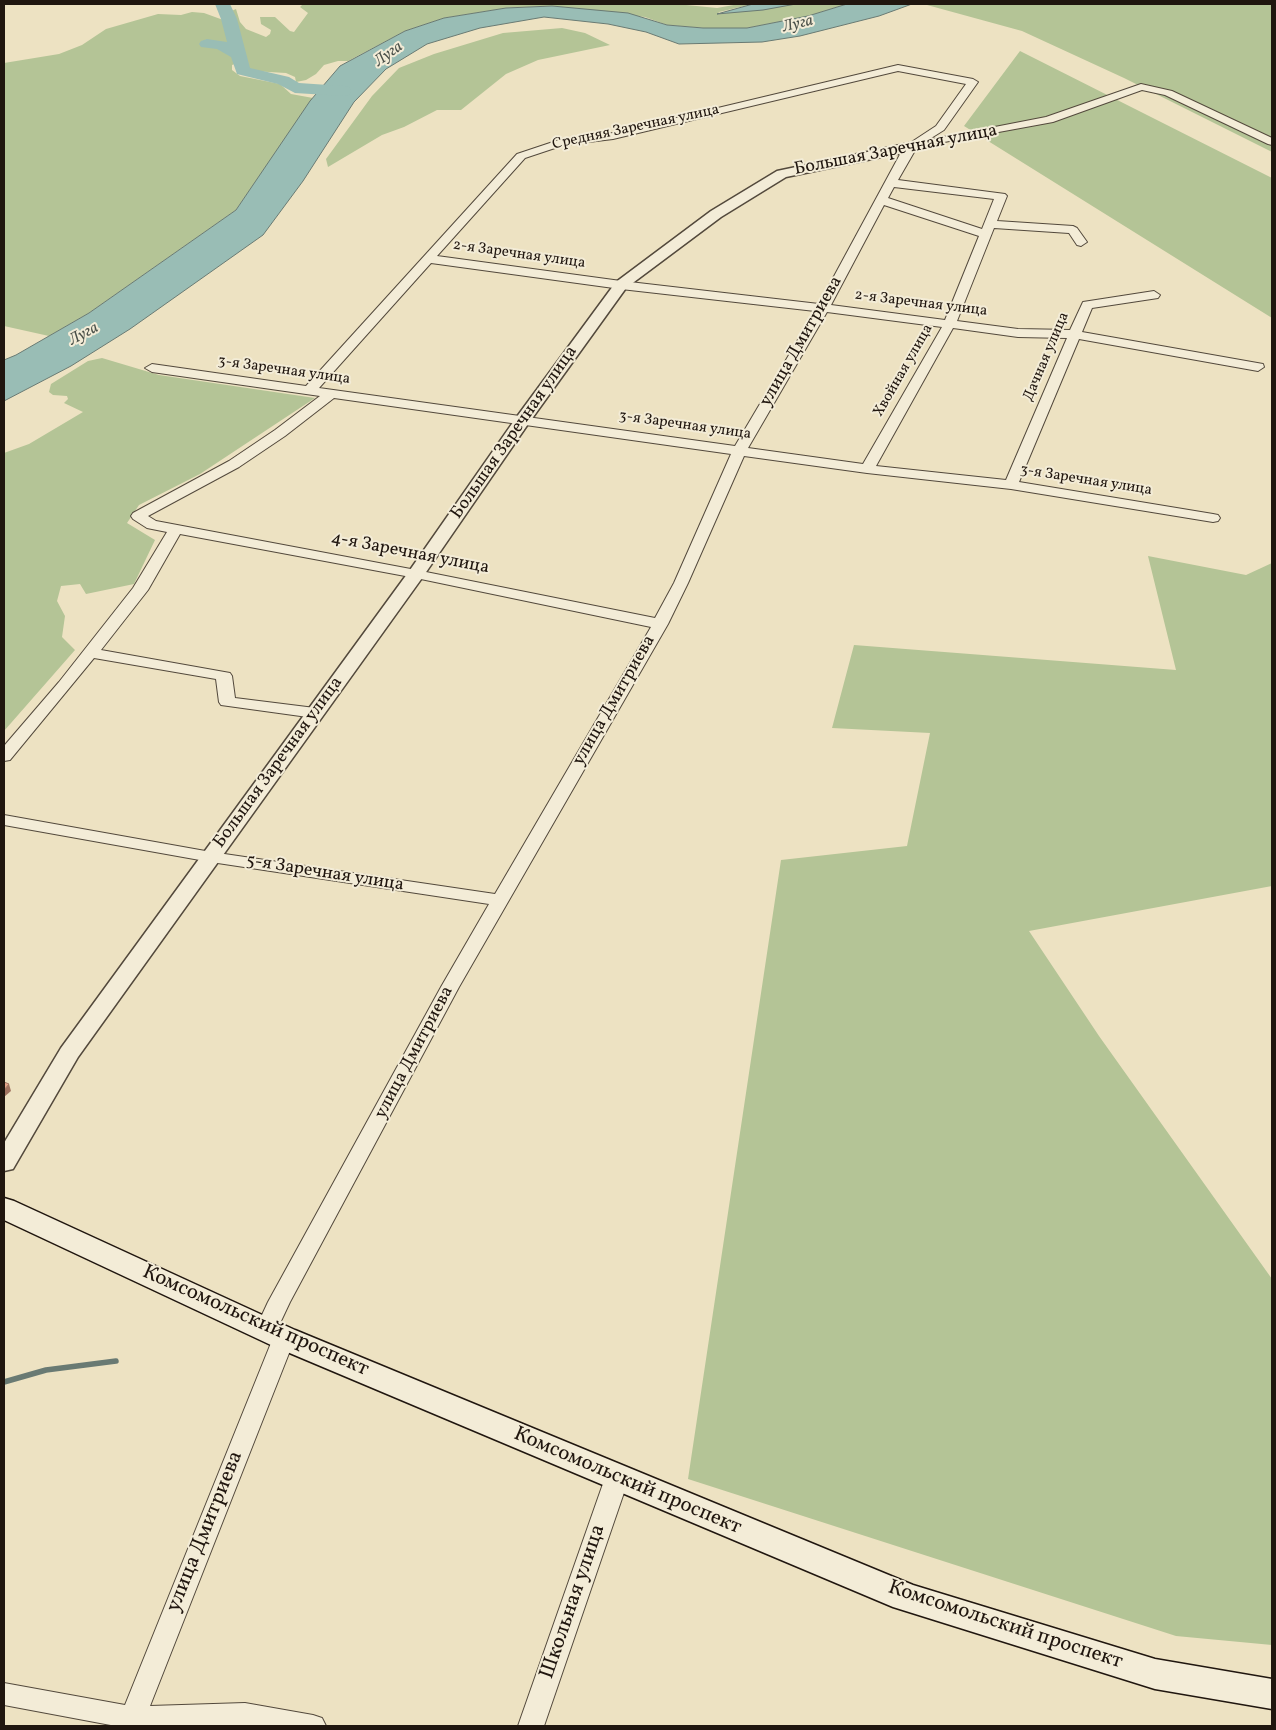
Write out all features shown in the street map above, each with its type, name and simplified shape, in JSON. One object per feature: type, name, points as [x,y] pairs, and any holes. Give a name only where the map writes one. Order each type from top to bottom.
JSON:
[{"type":"main road","name":"Комсомольский проспект","points":[[4,1208],[275,1334],[905,1597],[1155,1674],[1272,1694]]},
{"type":"street","name":"Средняя Заречная улица","points":[[310,391],[521,156],[562,142],[613,136],[898,68],[973,82]]},
{"type":"street","name":"улица Дмитриева","points":[[134,1723],[275,1334],[279,1302],[450,987],[660,624],[681,583],[740,450],[823,308],[910,148],[940,128],[973,82]]},
{"type":"street","name":"Большая Заречная улица","points":[[4,1163],[69,1053],[416,574],[522,421],[621,285],[716,214],[782,174],[1049,120],[1141,87],[1168,93],[1272,142]]},
{"type":"street","name":"Хвойная улица","points":[[867,469],[949,325],[1001,196],[890,184]]},
{"type":"street","points":[[881,200],[988,229],[1072,230],[1081,242]]},
{"type":"street","name":"2-я Заречная улица","points":[[429,259],[621,285],[823,308],[949,325],[1018,333],[1074,334],[1258,367]]},
{"type":"street","name":"Дачная улица","points":[[1011,485],[1087,305],[1154,295]]},
{"type":"street","name":"3-я Заречная улица","points":[[152,368],[867,469],[1011,485],[1212,518]]},
{"type":"street","name":"4-я Заречная улица","points":[[330,394],[280,433],[234,464],[138,516],[152,525],[175,530],[416,574],[660,624]]},
{"type":"street","points":[[4,756],[140,590],[175,530]]},
{"type":"street","points":[[90,653],[224,676],[227,702],[316,712]]},
{"type":"street","name":"5-я Заречная улица","points":[[4,820],[211,857],[499,900]]},
{"type":"street","name":"Школьная улица","points":[[532,1726],[617,1478]]},
{"type":"street","points":[[4,1694],[134,1723],[245,1714],[313,1726]]},
{"type":"green space","points":[[303,4],[676,4],[717,8],[739,4],[753,4],[719,12],[718,14],[720,14],[796,4],[847,4],[808,16],[747,28],[703,28],[667,25],[645,17],[552,6],[506,8],[444,18],[405,31],[348,61],[338,61],[324,65],[316,74],[306,80],[296,82],[295,77],[286,73],[252,71],[243,61],[232,65],[232,70],[240,76],[280,84],[291,94],[313,98],[236,210],[89,313],[49,336],[4,326],[4,63],[59,54],[82,45],[106,29],[158,14],[204,13],[226,21],[222,15],[236,9],[240,22],[246,29],[266,37],[270,34],[271,30],[261,24],[260,17],[275,17],[290,31],[294,32],[308,13],[300,7]]},
{"type":"green space","points":[[1272,4],[1272,152],[1124,78],[1022,31],[927,5]]},
{"type":"green space","points":[[562,28],[585,33],[610,45],[538,60],[506,74],[461,110],[437,110],[404,127],[382,135],[328,167],[326,159],[372,96],[399,68],[434,54],[503,33]]},
{"type":"green space","points":[[1020,51],[1272,178],[1272,318],[964,126]]},
{"type":"green space","points":[[102,358],[159,375],[315,398],[200,474],[139,505],[127,523],[155,540],[134,584],[86,594],[80,584],[61,586],[57,601],[65,616],[62,637],[75,650],[4,731],[4,453],[29,444],[83,412],[64,403],[68,399],[67,396],[53,395],[49,392],[51,384],[88,361]]},
{"type":"green space","points":[[1148,556],[1246,575],[1272,563],[1272,886],[1029,931],[1099,1036],[1272,1279],[1272,1645],[1176,1636],[688,1479],[781,860],[907,846],[930,733],[832,728],[854,645],[1176,670]]},
{"type":"water","points":[[753,4],[796,4],[763,10],[717,14]]},
{"type":"water","name":"Луга","points":[[847,4],[912,4],[879,16],[800,36],[762,42],[679,44],[646,32],[608,24],[544,17],[480,28],[427,44],[386,69],[354,102],[303,181],[263,235],[130,329],[71,366],[4,401],[4,360],[89,313],[236,210],[310,101],[340,66],[405,31],[444,18],[506,8],[552,6],[628,13],[667,25],[703,28],[747,28],[808,16]]},
{"type":"building","points":[[4,1082],[9,1084],[4,1090]]},
{"type":"waterway","points":[[222,4],[229,19],[243,71],[283,80],[295,88],[343,91]]},
{"type":"waterway","points":[[207,44],[220,44],[237,54]]},
{"type":"waterway","points":[[4,1382],[46,1370],[116,1361]]}]
